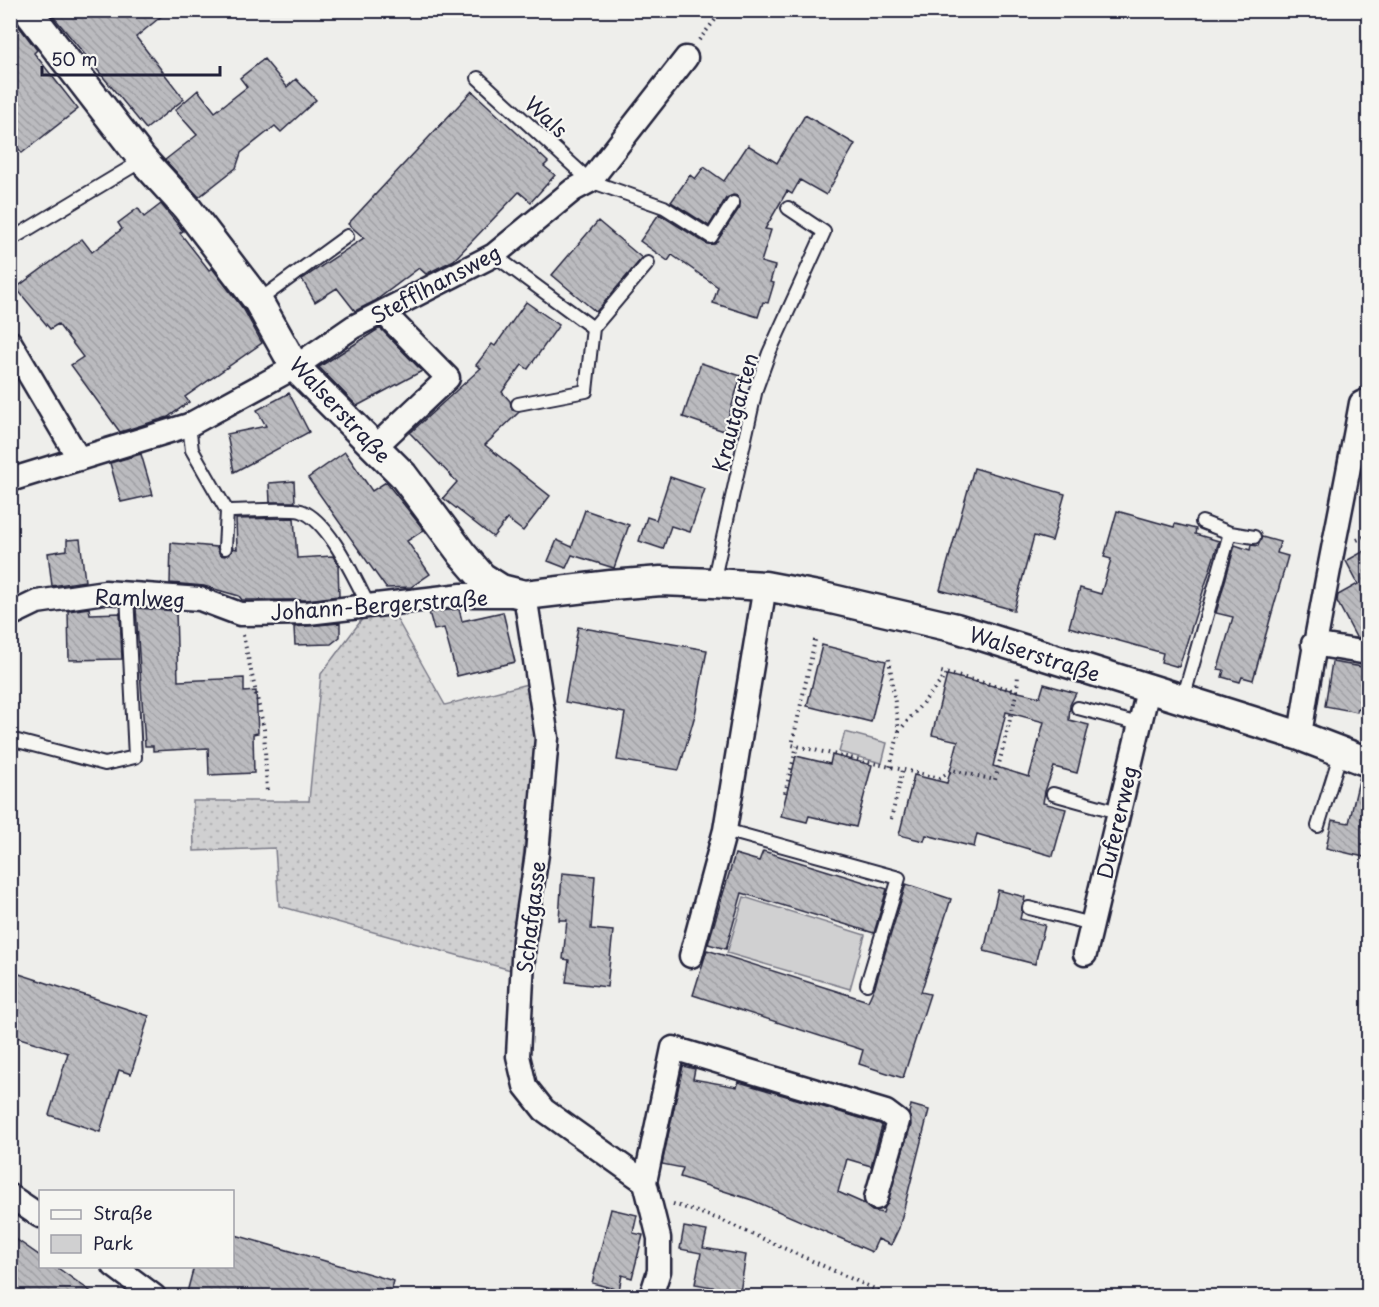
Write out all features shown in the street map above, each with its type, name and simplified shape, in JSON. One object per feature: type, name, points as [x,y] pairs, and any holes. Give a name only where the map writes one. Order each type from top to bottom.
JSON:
[{"type":"street","name":"Walserstraße","points":[[27,10],[143,159],[186,207],[258,301],[295,367],[403,475],[482,577],[501,589],[525,596],[661,581],[765,586],[899,612],[1300,736],[1368,762]]},
{"type":"street","name":"Stefflhansweg","points":[[10,480],[189,425],[295,367],[353,327],[494,255],[573,190],[590,181],[686,58]]},
{"type":"street","points":[[375,447],[448,378],[384,313]]},
{"type":"street","points":[[10,342],[79,459]]},
{"type":"street","points":[[1300,736],[1313,644],[1334,550],[1361,403],[1368,400]]},
{"type":"street","points":[[691,956],[725,830],[765,586]]},
{"type":"street","name":"Ramlweg","points":[[10,615],[37,602],[105,592],[200,599]]},
{"type":"street","name":"Johann-Bergerstraße","points":[[200,599],[240,614],[308,613],[462,596],[525,596]]},
{"type":"street","name":"Schafgasse","points":[[525,596],[548,738],[537,854],[524,940],[518,1056],[525,1086],[544,1110],[646,1189]]},
{"type":"street","points":[[1313,644],[1368,653]]},
{"type":"street","name":"Dufererweg","points":[[1084,954],[1148,690]]},
{"type":"street","points":[[651,1296],[659,1271],[658,1238],[646,1189],[673,1048],[886,1112],[898,1121],[876,1198]]},
{"type":"street","points":[[10,1196],[39,1215]]},
{"type":"street","points":[[117,1268],[154,1296]]},
{"type":"lane","name":"Wals","points":[[478,78],[590,181]]},
{"type":"lane","points":[[10,240],[143,159]]},
{"type":"lane","points":[[590,181],[664,207],[711,237],[733,203]]},
{"type":"lane","name":"Krautgarten","points":[[713,583],[756,389],[769,353],[824,232],[789,208]]},
{"type":"lane","points":[[258,301],[347,236]]},
{"type":"lane","points":[[494,255],[593,328]]},
{"type":"lane","points":[[518,404],[586,391],[593,328],[648,263]]},
{"type":"lane","points":[[189,425],[192,450],[227,511],[225,548]]},
{"type":"lane","points":[[227,511],[301,511],[318,524],[334,542],[369,608]]},
{"type":"lane","points":[[1202,522],[1230,533],[1254,537]]},
{"type":"lane","points":[[1183,700],[1230,533]]},
{"type":"lane","points":[[10,739],[105,764],[135,757],[127,594]]},
{"type":"lane","points":[[1078,708],[1139,724]]},
{"type":"lane","points":[[1318,826],[1341,752]]},
{"type":"lane","points":[[1053,794],[1118,812]]},
{"type":"lane","points":[[725,830],[900,878],[867,984]]},
{"type":"lane","points":[[1029,908],[1092,924]]},
{"type":"path","points":[[686,58],[723,10]]},
{"type":"path","points":[[240,614],[245,654],[258,695],[264,729],[267,793]]},
{"type":"path","points":[[815,640],[792,745],[940,778],[952,770],[995,780],[1017,691],[937,671]]},
{"type":"path","points":[[889,659],[899,732],[891,767]]},
{"type":"path","points":[[899,732],[948,673]]},
{"type":"path","points":[[785,793],[797,746]]},
{"type":"path","points":[[891,819],[903,770]]},
{"type":"path","points":[[646,1189],[719,1219],[890,1296]]},
{"type":"green space","points":[[394,614],[445,705],[531,683],[537,727],[511,970],[279,906],[275,848],[194,851],[193,801],[309,801],[321,674],[363,618]]},
{"type":"green space","points":[[845,732],[887,743],[882,763],[839,752]]},
{"type":"green space","points":[[744,897],[865,935],[850,989],[727,953]]},
{"type":"building","points":[[10,10],[14,20],[37,50],[34,53],[78,109],[22,153],[10,138]]},
{"type":"building","points":[[48,10],[169,10],[136,37],[184,99],[146,129]]},
{"type":"building","points":[[264,59],[287,87],[296,79],[316,100],[281,132],[275,126],[241,153],[236,168],[199,197],[165,160],[197,135],[175,110],[198,90],[215,112],[247,87],[240,78]]},
{"type":"building","points":[[472,91],[548,162],[544,166],[555,175],[531,202],[519,192],[454,260],[426,274],[419,268],[375,301],[355,311],[337,288],[315,302],[302,279],[364,238],[348,224]]},
{"type":"building","points":[[805,115],[855,144],[826,195],[800,180],[792,194],[787,191],[765,229],[771,230],[761,262],[775,266],[770,282],[774,283],[768,303],[763,302],[758,317],[713,303],[718,287],[672,255],[668,261],[640,241],[659,214],[707,244],[715,244],[740,207],[738,196],[733,195],[726,198],[709,226],[671,202],[690,175],[695,179],[704,167],[724,181],[748,145],[777,163]]},
{"type":"building","points":[[161,204],[183,231],[180,233],[209,270],[212,268],[244,310],[262,343],[185,397],[189,402],[168,417],[120,432],[71,365],[83,357],[58,324],[50,329],[16,288],[82,239],[92,252],[122,229],[118,223],[138,208],[144,217]]},
{"type":"building","points":[[598,221],[642,258],[596,312],[552,275]]},
{"type":"building","points":[[526,302],[559,325],[528,369],[522,365],[502,392],[510,401],[512,410],[519,412],[485,445],[550,496],[523,531],[507,519],[493,537],[443,498],[457,482],[410,433],[481,368],[476,365],[492,344],[495,346]]},
{"type":"building","points":[[380,328],[422,371],[357,406],[319,367]]},
{"type":"building","points":[[701,363],[741,376],[724,431],[683,417]]},
{"type":"building","points":[[289,393],[309,432],[234,472],[227,434],[266,426],[257,410]]},
{"type":"building","points":[[345,452],[372,491],[386,482],[424,530],[407,541],[430,574],[411,587],[386,588],[308,478]]},
{"type":"building","points":[[141,454],[153,495],[121,502],[110,463]]},
{"type":"building","points":[[974,468],[1065,494],[1052,541],[1034,536],[1014,610],[940,590]]},
{"type":"building","points":[[670,477],[705,489],[690,532],[671,526],[663,549],[639,541],[647,517],[656,520]]},
{"type":"building","points":[[294,481],[295,502],[270,502],[269,483]]},
{"type":"building","points":[[585,510],[629,525],[614,568],[572,555],[566,568],[548,561],[557,540],[572,547]]},
{"type":"building","points":[[1117,511],[1174,527],[1175,524],[1196,529],[1195,534],[1219,541],[1179,667],[1161,662],[1163,653],[1069,627],[1080,588],[1101,594],[1111,559],[1104,557]]},
{"type":"building","points":[[294,518],[297,558],[333,556],[338,564],[339,596],[307,600],[242,600],[239,596],[204,586],[170,583],[171,543],[217,547],[220,555],[225,556],[233,548],[237,549],[236,519]]},
{"type":"building","points":[[1262,537],[1280,542],[1277,553],[1288,556],[1253,680],[1242,677],[1240,682],[1222,677],[1224,670],[1218,669],[1233,617],[1216,613],[1235,545],[1250,550],[1251,545],[1258,546]]},
{"type":"building","points":[[80,539],[85,581],[52,586],[48,553],[67,550],[67,540]]},
{"type":"building","points":[[1368,549],[1368,639],[1356,637],[1337,601],[1338,595],[1358,584],[1346,561]]},
{"type":"building","points":[[89,608],[90,614],[120,613],[122,659],[69,660],[68,611]]},
{"type":"building","points":[[136,608],[176,611],[178,681],[244,678],[244,692],[256,691],[258,733],[253,734],[254,773],[209,775],[208,748],[153,751],[153,746],[145,746]]},
{"type":"building","points":[[459,609],[462,621],[503,612],[515,662],[457,676],[444,628],[434,630],[429,612]]},
{"type":"building","points":[[340,623],[340,637],[331,644],[295,645],[294,627]]},
{"type":"building","points":[[578,627],[707,650],[695,715],[679,770],[617,760],[625,713],[565,702]]},
{"type":"building","points":[[822,645],[886,661],[871,722],[807,706]]},
{"type":"building","points":[[1332,662],[1368,668],[1368,710],[1358,708],[1357,712],[1325,706]]},
{"type":"building","points":[[947,675],[1040,697],[1044,684],[1076,693],[1070,705],[1069,720],[1089,725],[1077,773],[1054,767],[1045,791],[1043,803],[1066,809],[1053,856],[977,834],[974,847],[926,835],[924,841],[899,835],[914,775],[947,783],[958,741],[932,735]],"holes":[[[1006,712],[1044,722],[1029,777],[993,766]]]},
{"type":"building","points":[[832,755],[872,765],[856,827],[809,816],[807,822],[781,816],[796,756],[830,764]]},
{"type":"building","points":[[1360,776],[1368,778],[1368,858],[1326,848],[1332,820],[1349,823]]},
{"type":"building","points":[[763,851],[887,889],[874,933],[742,893],[726,949],[708,944],[735,854],[759,861]]},
{"type":"building","points":[[562,873],[595,876],[591,929],[613,931],[607,987],[566,982],[569,960],[563,959],[567,920],[559,920]]},
{"type":"building","points":[[906,884],[951,899],[921,992],[930,994],[903,1078],[859,1064],[863,1050],[693,995],[707,950],[868,1001],[875,986]]},
{"type":"building","points":[[998,890],[1025,897],[1020,919],[1045,925],[1035,964],[984,951]]},
{"type":"building","points":[[10,971],[149,1016],[131,1074],[119,1070],[100,1132],[49,1115],[68,1053],[10,1035]]},
{"type":"building","points":[[683,1066],[695,1069],[693,1079],[737,1087],[739,1082],[880,1124],[882,1126],[871,1166],[847,1159],[838,1192],[865,1204],[872,1211],[883,1213],[911,1125],[909,1113],[911,1105],[929,1110],[899,1228],[891,1245],[878,1239],[872,1252],[752,1200],[680,1177],[683,1168],[662,1164]]},
{"type":"building","points":[[611,1209],[637,1215],[633,1233],[643,1235],[632,1278],[622,1275],[619,1290],[592,1283]]},
{"type":"building","points":[[684,1227],[707,1231],[703,1248],[746,1255],[740,1292],[695,1284],[701,1253],[680,1249]]},
{"type":"building","points":[[10,1235],[39,1255],[39,1268],[58,1268],[97,1296],[10,1296]]},
{"type":"building","points":[[234,1235],[394,1281],[390,1296],[186,1296],[193,1268],[234,1268]]}]
